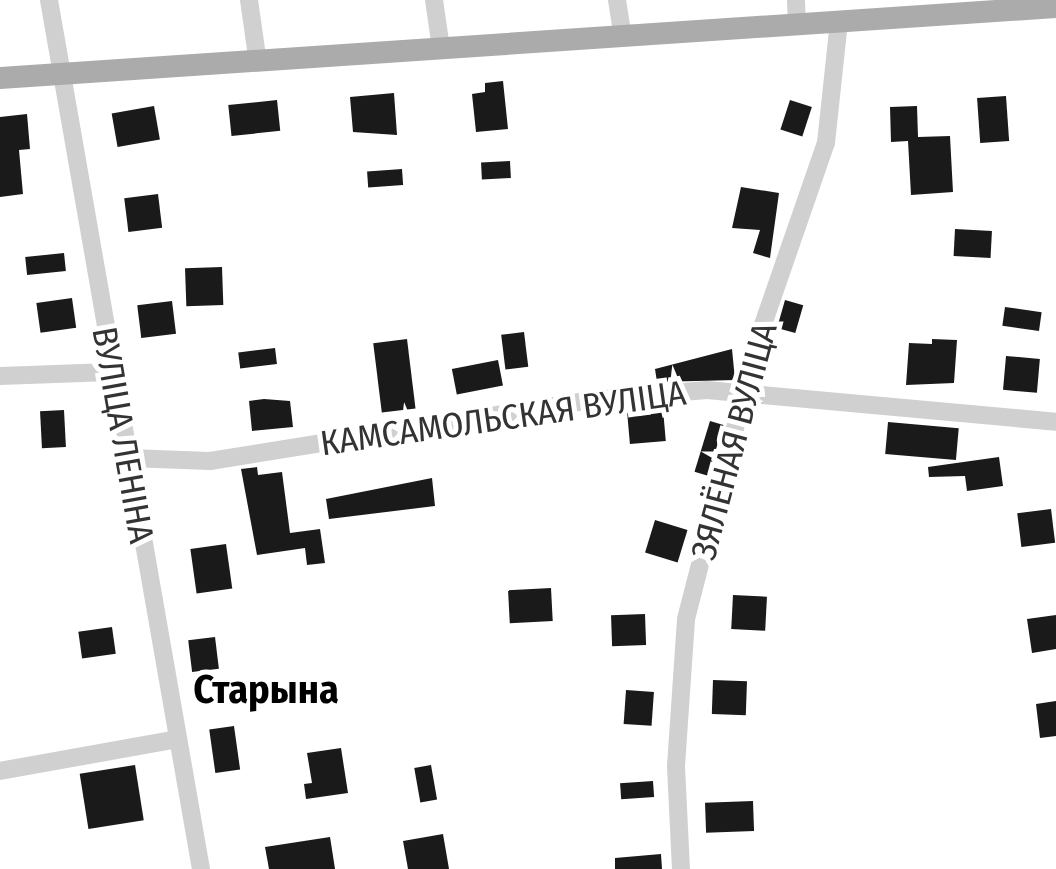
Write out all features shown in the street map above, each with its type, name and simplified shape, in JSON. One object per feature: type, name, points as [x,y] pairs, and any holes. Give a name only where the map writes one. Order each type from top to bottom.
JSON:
[{"type":"main road","points":[[0,78],[258,56],[441,48],[622,33],[796,11],[839,22],[1056,7]]},
{"type":"street","name":"ВУЛІЦА ЛЕНІНА","points":[[50,0],[110,372],[129,458],[201,869]]},
{"type":"street","points":[[249,0],[258,56]]},
{"type":"street","points":[[434,0],[441,48]]},
{"type":"street","points":[[617,0],[622,33]]},
{"type":"street","name":"ЗЯЛЁНАЯ ВУЛІЦА","points":[[680,869],[676,766],[686,619],[748,392],[758,339],[826,143],[839,22]]},
{"type":"street","points":[[0,376],[110,372]]},
{"type":"street","name":"КАМСАМОЛЬСКАЯ ВУЛІЦА","points":[[129,458],[210,461],[592,400],[748,392],[1056,422]]},
{"type":"street","points":[[0,771],[177,739]]},
{"type":"building","points":[[503,81],[508,129],[476,132],[472,94],[485,92],[485,83]]},
{"type":"building","points":[[394,93],[397,135],[353,132],[350,97]]},
{"type":"building","points":[[1006,96],[1009,141],[980,143],[977,98]]},
{"type":"building","points":[[277,100],[280,131],[232,136],[228,105]]},
{"type":"building","points":[[790,100],[812,107],[802,137],[780,129]]},
{"type":"building","points":[[154,106],[160,139],[118,147],[112,113]]},
{"type":"building","points":[[917,106],[918,137],[950,136],[953,192],[911,195],[908,141],[891,142],[890,107]]},
{"type":"building","points":[[27,114],[30,149],[19,150],[23,194],[0,197],[0,117]]},
{"type":"building","points":[[510,161],[511,178],[482,179],[481,163]]},
{"type":"building","points":[[402,169],[403,185],[368,187],[367,171]]},
{"type":"building","points":[[741,187],[779,193],[770,258],[753,253],[760,230],[732,228]]},
{"type":"building","points":[[158,194],[162,228],[128,232],[124,198]]},
{"type":"building","points":[[955,229],[992,231],[991,258],[954,256]]},
{"type":"building","points":[[64,253],[66,271],[27,275],[25,257]]},
{"type":"building","points":[[222,267],[223,305],[186,306],[185,268]]},
{"type":"building","points":[[72,298],[76,328],[41,333],[36,303]]},
{"type":"building","points":[[785,300],[803,305],[795,333],[777,328]]},
{"type":"building","points":[[172,301],[176,334],[141,338],[137,305]]},
{"type":"building","points":[[1005,307],[1042,312],[1039,331],[1002,326]]},
{"type":"building","points":[[524,332],[528,367],[505,370],[501,335]]},
{"type":"building","points":[[407,339],[416,408],[382,413],[373,343]]},
{"type":"building","points":[[932,339],[957,340],[954,383],[906,385],[909,343],[932,344]]},
{"type":"building","points":[[275,348],[277,364],[240,368],[238,353]]},
{"type":"building","points":[[732,349],[735,380],[657,382],[655,369]]},
{"type":"building","points":[[1006,356],[1040,359],[1037,393],[1003,390]]},
{"type":"building","points":[[498,360],[503,386],[457,394],[452,369]]},
{"type":"building","points":[[249,401],[290,401],[293,427],[252,431]]},
{"type":"building","points":[[663,409],[666,441],[630,444],[627,412]]},
{"type":"building","points":[[64,410],[66,447],[42,448],[40,411]]},
{"type":"building","points":[[710,421],[723,425],[708,476],[695,472]]},
{"type":"building","points":[[888,422],[959,428],[956,460],[885,454]]},
{"type":"building","points":[[999,457],[1003,486],[967,491],[965,476],[929,477],[928,467]]},
{"type":"building","points":[[257,467],[258,475],[282,472],[290,533],[320,529],[325,563],[307,565],[305,548],[257,555],[241,469]]},
{"type":"building","points":[[432,478],[435,506],[329,519],[326,499]]},
{"type":"building","points":[[1051,509],[1055,543],[1021,547],[1017,513]]},
{"type":"building","points":[[655,520],[688,530],[678,562],[645,553]]},
{"type":"building","points":[[226,544],[232,589],[197,594],[190,549]]},
{"type":"building","points":[[551,588],[553,621],[510,623],[508,590]]},
{"type":"building","points":[[733,595],[767,597],[765,631],[731,629]]},
{"type":"building","points":[[645,614],[646,645],[612,646],[611,615]]},
{"type":"building","points":[[1056,615],[1056,649],[1032,653],[1027,619]]},
{"type":"building","points":[[112,627],[116,654],[82,658],[78,632]]},
{"type":"building","points":[[215,637],[219,669],[192,672],[188,640]]},
{"type":"building","points":[[713,680],[747,681],[746,715],[712,714]]},
{"type":"building","points":[[626,690],[654,692],[652,726],[624,724]]},
{"type":"building","points":[[1056,701],[1056,736],[1040,738],[1036,704]]},
{"type":"building","points":[[234,726],[240,770],[215,773],[209,729]]},
{"type":"building","points":[[341,748],[348,793],[306,799],[304,784],[312,783],[307,753]]},
{"type":"building","points":[[135,765],[144,820],[88,829],[80,774]]},
{"type":"building","points":[[431,765],[437,799],[420,802],[414,768]]},
{"type":"building","points":[[653,781],[654,797],[621,799],[620,783]]},
{"type":"building","points":[[753,801],[754,831],[706,833],[705,803]]},
{"type":"building","points":[[443,834],[449,869],[408,869],[403,841]]},
{"type":"building","points":[[330,837],[335,869],[269,869],[265,847]]},
{"type":"building","points":[[661,854],[662,869],[615,869],[615,858]]},
{"type":"district","name":"Старына","points":[[266,690]]}]
